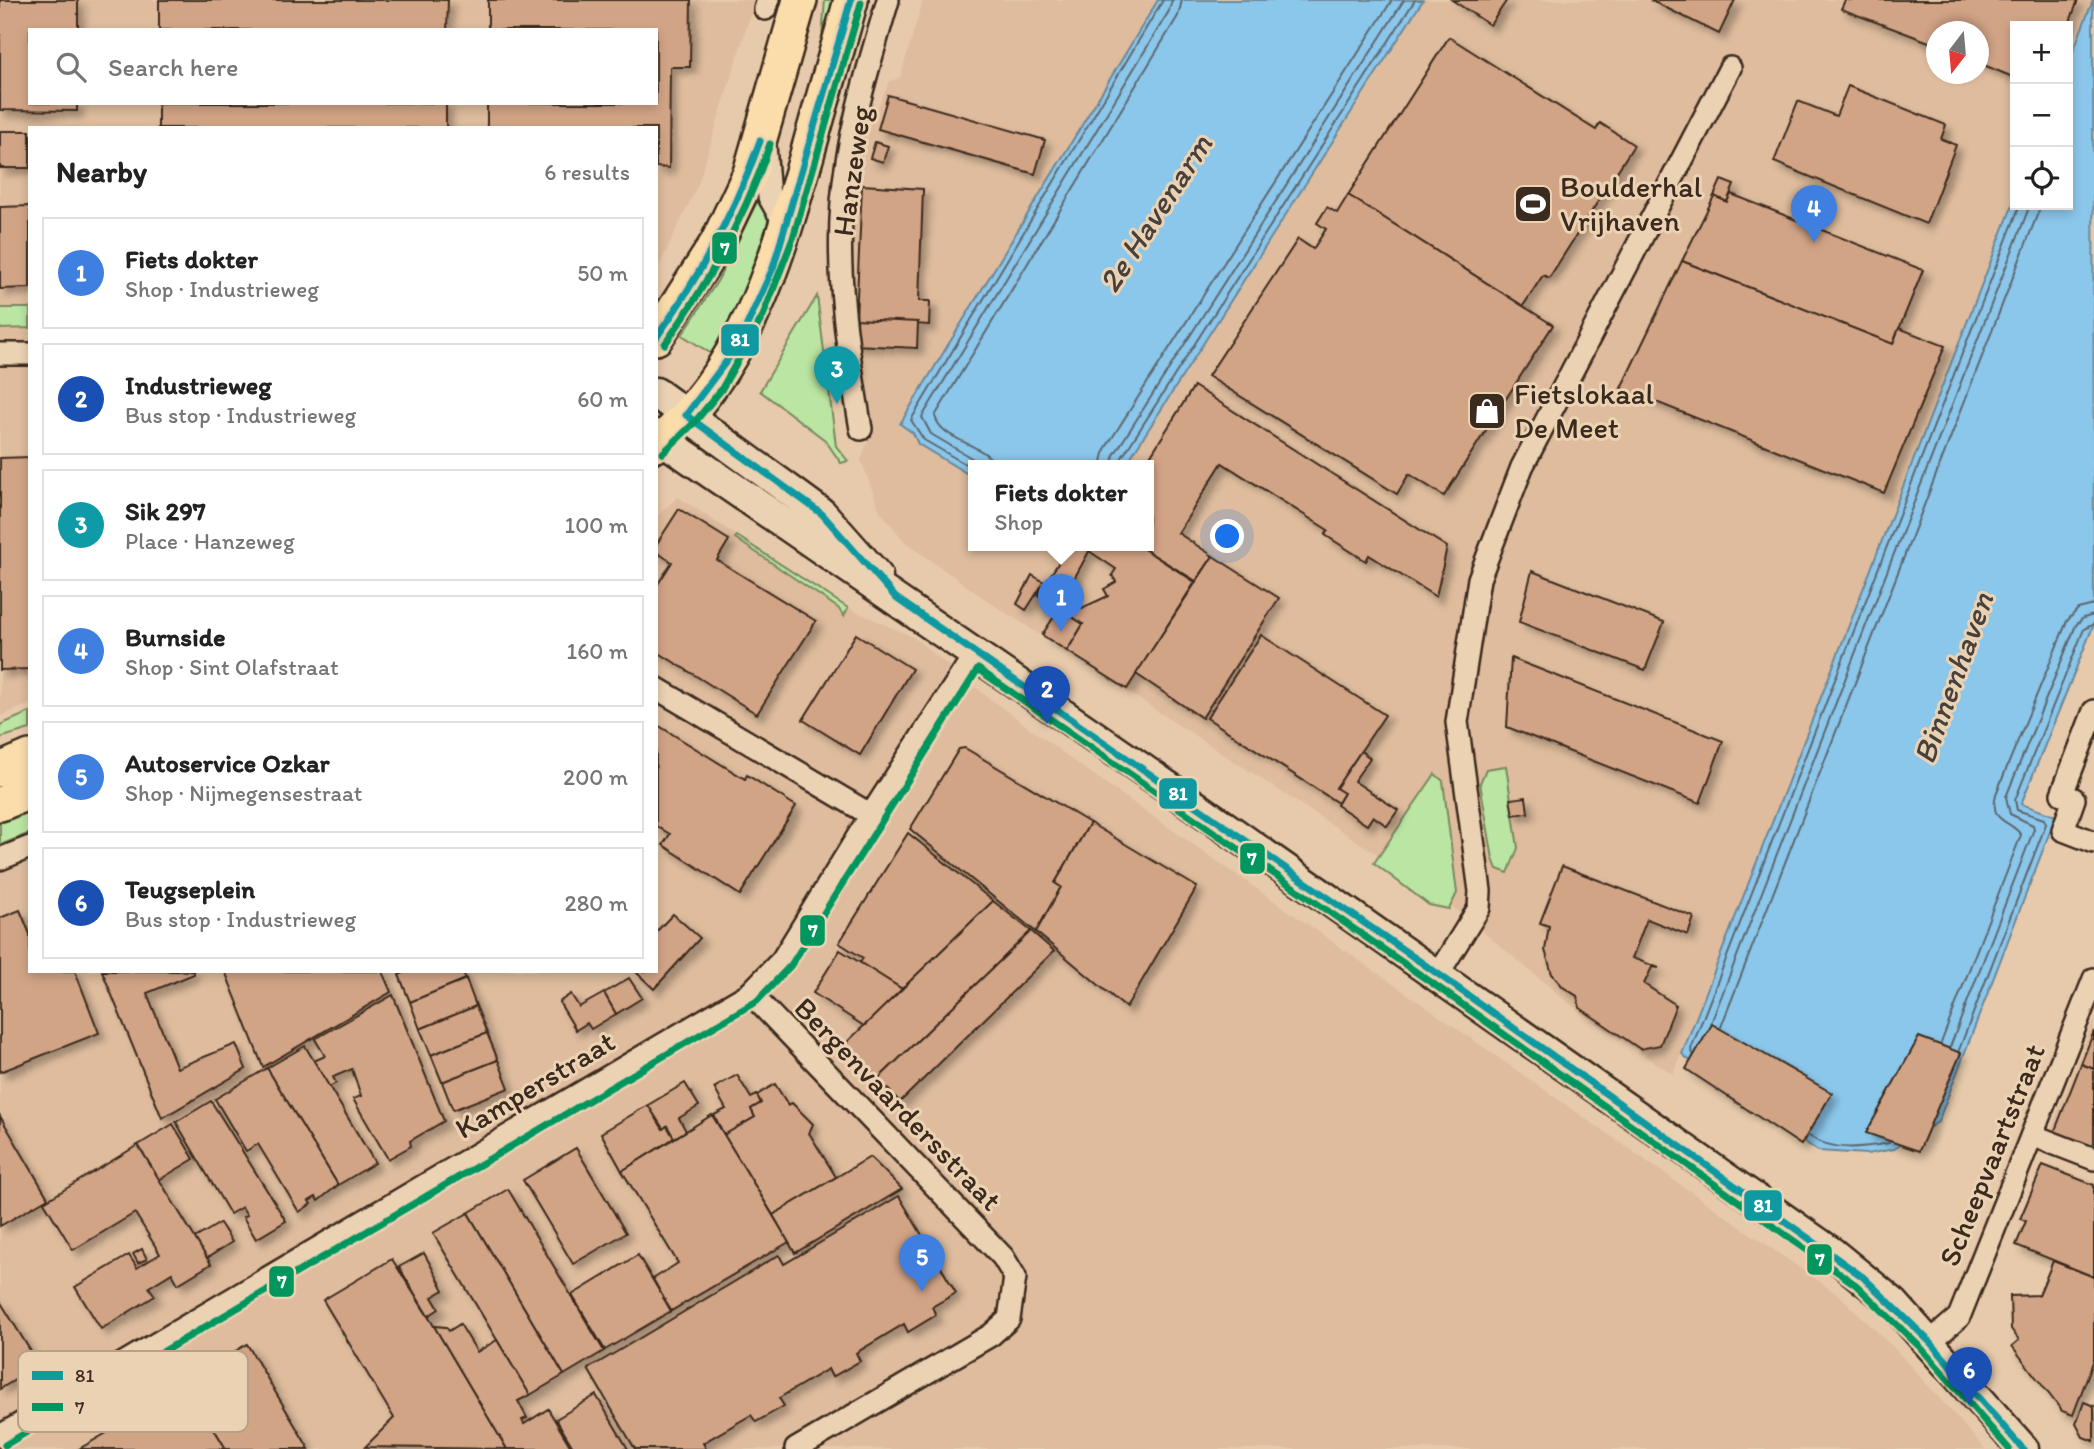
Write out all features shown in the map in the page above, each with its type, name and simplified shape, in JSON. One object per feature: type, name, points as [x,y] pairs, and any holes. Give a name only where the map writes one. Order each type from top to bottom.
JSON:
[{"type":"main road","name":"Hanzeweg","points":[[658,335],[717,243],[750,173],[800,0]]},
{"type":"main road","name":"Hanzeweg","points":[[658,440],[686,415],[737,346],[764,290],[789,216],[851,0]]},
{"type":"main road","points":[[0,804],[28,793]]},
{"type":"street","name":"Hanzeweg","points":[[861,429],[846,342],[840,233],[842,199],[856,115],[888,0]]},
{"type":"street","points":[[1438,974],[1479,908],[1480,891],[1457,722],[1479,579],[1522,467],[1730,68]]},
{"type":"street","name":"Hanzeweg","points":[[764,129],[769,197],[777,211],[789,216]]},
{"type":"street","points":[[0,354],[28,354]]},
{"type":"street","points":[[658,394],[822,514],[896,598]]},
{"type":"street","points":[[658,440],[896,598],[1438,974],[1842,1261],[1893,1303],[2023,1449]]},
{"type":"street","name":"Kamperstraat","points":[[144,1351],[750,993],[782,960],[975,654]]},
{"type":"street","points":[[658,689],[871,815]]},
{"type":"street","points":[[2094,711],[2062,794],[2074,799],[2063,830],[2094,842]]},
{"type":"street","points":[[0,859],[28,848]]},
{"type":"street","name":"Scheepvaartstraat","points":[[1930,1342],[1959,1317],[2094,979]]},
{"type":"street","name":"Bergenvaardersstraat","points":[[750,993],[1003,1257],[1016,1277],[1009,1319],[991,1335],[796,1449]]},
{"type":"street","points":[[2032,1135],[2094,1159]]},
{"type":"street","name":"Kamperstraat","points":[[0,1436],[18,1425]]},
{"type":"shaded area","points":[[0,0],[755,0],[698,184],[658,269],[658,126],[28,126],[28,705],[0,716]]},
{"type":"shaded area","points":[[923,0],[1158,0],[924,383],[913,433],[918,445],[968,474],[968,551],[1154,551],[1154,460],[1129,460],[1423,0],[2093,0],[2073,51],[2073,21],[2010,21],[2011,210],[1673,1074],[1582,1014],[1434,891],[991,603],[905,542],[880,511],[861,460],[872,431],[848,340],[848,242],[869,126],[890,81],[900,78]]},
{"type":"shaded area","points":[[678,497],[848,608],[913,637],[981,692],[1082,767],[1840,1296],[1897,1351],[1985,1449],[0,1449],[0,873],[28,862],[28,973],[658,973],[658,515]]},
{"type":"shaded area","points":[[2094,1020],[2094,1151],[2049,1134]]},
{"type":"green space","points":[[825,0],[838,0],[787,182],[782,180],[822,38]]},
{"type":"green space","points":[[757,202],[762,203],[772,231],[758,274],[715,356],[682,335],[718,280]]},
{"type":"green space","points":[[817,296],[836,446],[848,461],[841,463],[825,440],[760,391]]},
{"type":"green space","points":[[0,308],[28,308],[28,328],[0,329]]},
{"type":"green space","points":[[737,536],[848,608],[844,616],[838,608],[735,538]]},
{"type":"green space","points":[[28,713],[28,730],[0,738],[0,725]]},
{"type":"green space","points":[[1506,766],[1518,848],[1508,873],[1497,869],[1493,859],[1480,783],[1486,769]]},
{"type":"green space","points":[[1435,774],[1443,781],[1457,893],[1449,909],[1429,905],[1374,863]]},
{"type":"green space","points":[[28,809],[28,834],[0,845],[0,820]]},
{"type":"water","name":"2e Havenarm","points":[[1158,0],[1423,0],[1129,460],[968,460],[968,474],[918,444],[913,433],[900,424]]},
{"type":"water","name":"Binnenhaven","points":[[2093,0],[2094,624],[2021,804],[2056,816],[1938,1122],[1894,1149],[1867,1154],[1818,1151],[1703,1072],[1682,1054],[2011,210],[2073,210],[2073,51]]},
{"type":"building","points":[[0,0],[78,0],[78,28],[28,28],[28,105],[77,105],[77,111],[0,110]]},
{"type":"building","points":[[159,0],[448,0],[447,28],[159,28]]},
{"type":"building","points":[[488,0],[691,0],[690,67],[670,67],[669,168],[658,167],[658,126],[487,126],[487,105],[658,105],[658,28],[488,28]]},
{"type":"building","points":[[1452,0],[1507,0],[1490,25]]},
{"type":"building","points":[[1650,0],[1735,0],[1719,34]]},
{"type":"building","points":[[1845,0],[2078,0],[2070,21],[2010,21],[2010,76],[1989,67],[1989,21],[1926,21],[1926,41],[1841,9]]},
{"type":"building","points":[[1449,37],[1596,130],[1600,123],[1634,145],[1549,278],[1543,275],[1523,306],[1348,195]]},
{"type":"building","points":[[1848,86],[1946,125],[1941,139],[1956,145],[1926,224],[1774,162],[1798,101],[1836,116]]},
{"type":"building","points":[[888,95],[1045,140],[1035,174],[878,129]]},
{"type":"building","points":[[158,105],[446,105],[446,126],[158,126]]},
{"type":"building","points":[[0,131],[28,131],[28,168],[0,168]]},
{"type":"building","points":[[875,142],[888,146],[883,162],[870,158]]},
{"type":"building","points":[[1721,180],[1734,185],[1727,202],[1714,196]]},
{"type":"building","points":[[862,185],[923,189],[919,301],[930,301],[929,325],[856,320]]},
{"type":"building","points":[[1731,194],[1923,270],[1893,344],[1682,261],[1714,196],[1727,202]]},
{"type":"building","points":[[1348,195],[1553,325],[1444,496],[1409,474],[1397,494],[1208,376],[1298,239],[1313,249],[1326,229],[1317,223],[1327,207],[1337,213]]},
{"type":"building","points":[[28,206],[28,288],[0,289],[0,207]]},
{"type":"building","points":[[1682,261],[1893,344],[1899,328],[1945,346],[1884,493],[1621,388]]},
{"type":"building","points":[[855,319],[918,322],[917,348],[854,345]]},
{"type":"building","points":[[1194,386],[1447,547],[1436,597],[1369,555],[1366,561],[1325,535],[1328,530],[1222,463],[1178,533],[1213,556],[1196,581],[1147,551],[1154,551],[1154,460],[1148,460]]},
{"type":"building","points":[[28,457],[28,669],[0,670],[0,458]]},
{"type":"building","points":[[679,509],[729,540],[717,560],[816,621],[757,714],[658,652],[658,584],[672,562],[658,553],[658,542]]},
{"type":"building","points":[[1066,551],[1089,551],[1058,608],[1038,595]]},
{"type":"building","points":[[1089,551],[1147,551],[1195,582],[1127,689],[1067,651],[1083,624],[1058,608],[1065,596],[1082,608],[1108,596],[1104,589],[1116,582],[1112,575],[1116,569]]},
{"type":"building","points":[[1213,556],[1279,598],[1202,718],[1136,674]]},
{"type":"building","points":[[1532,571],[1664,622],[1645,670],[1519,622]]},
{"type":"building","points":[[1032,575],[1044,582],[1026,610],[1017,604]]},
{"type":"building","points":[[1059,609],[1083,624],[1067,651],[1042,635]]},
{"type":"building","points":[[856,634],[912,669],[860,755],[803,720]]},
{"type":"building","points":[[1261,635],[1385,715],[1336,788],[1344,793],[1338,803],[1207,718]]},
{"type":"building","points":[[1511,658],[1723,741],[1700,803],[1507,727]]},
{"type":"building","points":[[658,725],[745,779],[747,775],[796,806],[740,895],[663,845],[670,834],[658,827]]},
{"type":"building","points":[[965,748],[1090,823],[1055,883],[1061,887],[1036,932],[910,829],[959,749]]},
{"type":"building","points":[[1361,751],[1370,758],[1354,781],[1398,810],[1387,826],[1373,816],[1367,825],[1337,805],[1344,793],[1336,788]]},
{"type":"building","points":[[1526,797],[1528,813],[1513,815],[1510,799]]},
{"type":"building","points":[[1090,823],[1197,887],[1126,1008],[1036,932],[1061,887],[1055,883]]},
{"type":"building","points":[[908,833],[993,901],[902,989],[860,963],[863,958],[839,943]]},
{"type":"building","points":[[1562,866],[1694,917],[1688,935],[1647,919],[1632,958],[1659,968],[1652,967],[1644,984],[1676,1005],[1660,1045],[1640,1049],[1580,1008],[1577,996],[1563,987],[1552,974],[1545,950],[1549,926],[1540,923]]},
{"type":"building","points":[[993,901],[1031,931],[878,1079],[844,1045]]},
{"type":"building","points":[[20,910],[28,929],[28,973],[76,973],[99,1033],[0,1072],[0,918]]},
{"type":"building","points":[[673,914],[700,938],[654,989],[637,973],[658,973],[658,930]]},
{"type":"building","points":[[1031,931],[1054,951],[900,1102],[878,1079]]},
{"type":"building","points":[[840,950],[902,989],[864,1026],[813,993]]},
{"type":"building","points":[[103,973],[194,973],[147,993],[177,1068],[236,1044],[246,1069],[162,1118]]},
{"type":"building","points":[[226,973],[383,973],[391,992],[263,1067]]},
{"type":"building","points":[[463,973],[466,979],[410,1002],[399,975]]},
{"type":"building","points":[[629,978],[642,998],[616,1014],[604,993]]},
{"type":"building","points":[[466,979],[476,1006],[420,1029],[410,1002]]},
{"type":"building","points":[[604,993],[616,1014],[591,1029],[587,1023],[576,1030],[559,1002],[571,994],[579,1007]]},
{"type":"building","points":[[393,995],[444,1121],[410,1141],[411,1146],[388,1159],[353,1099],[361,1096],[352,1069],[333,1077],[336,1083],[329,1087],[314,1061],[325,1056],[315,1039]]},
{"type":"building","points":[[476,1006],[487,1033],[431,1055],[420,1029]]},
{"type":"building","points":[[1712,1024],[1832,1093],[1801,1145],[1686,1069]]},
{"type":"building","points":[[2094,1031],[2094,1069],[2081,1064]]},
{"type":"building","points":[[487,1033],[498,1060],[442,1082],[431,1055]]},
{"type":"building","points":[[1919,1037],[1961,1053],[1919,1151],[1866,1133]]},
{"type":"building","points":[[305,1046],[375,1163],[338,1185],[267,1068]]},
{"type":"building","points":[[498,1060],[509,1088],[453,1110],[442,1082]]},
{"type":"building","points":[[2081,1064],[2094,1069],[2094,1149],[2054,1133]]},
{"type":"building","points":[[267,1068],[338,1185],[318,1201],[316,1197],[309,1201],[311,1204],[299,1212],[258,1144],[246,1151],[215,1099]]},
{"type":"building","points":[[737,1075],[751,1098],[757,1095],[761,1103],[751,1109],[755,1117],[724,1135],[714,1115],[726,1109],[714,1088]]},
{"type":"building","points":[[685,1083],[699,1106],[679,1118],[686,1131],[674,1138],[667,1126],[663,1129],[648,1105]]},
{"type":"building","points":[[775,1084],[788,1105],[792,1103],[813,1124],[809,1133],[836,1177],[773,1215],[724,1135],[755,1117],[751,1109],[761,1103],[757,1095]]},
{"type":"building","points":[[211,1101],[286,1221],[256,1239],[243,1217],[247,1215],[242,1207],[230,1214],[176,1122]]},
{"type":"building","points":[[648,1105],[663,1129],[667,1126],[674,1138],[622,1171],[601,1133]]},
{"type":"building","points":[[712,1115],[789,1242],[671,1311],[653,1279],[678,1263],[622,1171]]},
{"type":"building","points":[[0,1116],[48,1198],[0,1226]]},
{"type":"building","points":[[173,1124],[194,1159],[159,1180],[138,1145]]},
{"type":"building","points":[[138,1145],[211,1264],[178,1284],[172,1273],[149,1287],[155,1296],[101,1329],[75,1287],[129,1255],[137,1268],[160,1254],[135,1213],[73,1250],[44,1202]]},
{"type":"building","points":[[576,1148],[626,1233],[573,1264],[523,1180]]},
{"type":"building","points":[[870,1157],[902,1189],[795,1253],[773,1215]]},
{"type":"building","points":[[2043,1165],[2094,1185],[2094,1277],[2016,1245],[2026,1221],[2020,1219]]},
{"type":"building","points":[[508,1189],[604,1351],[564,1375],[468,1213]]},
{"type":"building","points":[[899,1196],[956,1293],[932,1307],[936,1315],[908,1332],[904,1324],[856,1353],[860,1361],[832,1377],[828,1369],[779,1398],[784,1406],[756,1422],[751,1415],[703,1443],[706,1449],[635,1449],[588,1369],[779,1255],[784,1264]]},
{"type":"building","points":[[468,1213],[564,1375],[530,1395],[433,1233]]},
{"type":"building","points":[[220,1223],[232,1242],[207,1258],[195,1238]]},
{"type":"building","points":[[142,1249],[147,1259],[138,1263],[133,1254]]},
{"type":"building","points":[[424,1253],[444,1290],[432,1297],[439,1309],[428,1316],[399,1267]]},
{"type":"building","points":[[638,1255],[671,1311],[605,1350],[572,1295]]},
{"type":"building","points":[[392,1259],[507,1449],[365,1447],[394,1418],[323,1300]]},
{"type":"building","points":[[2053,1261],[2094,1277],[2094,1359],[2073,1415],[2062,1411],[2012,1346],[2019,1340],[2011,1329],[2010,1296],[2039,1295]]},
{"type":"building","points":[[0,1301],[30,1351],[18,1351],[18,1378],[0,1389]]},
{"type":"building","points":[[460,1324],[477,1352],[497,1340],[530,1395],[518,1401],[527,1418],[522,1420],[524,1424],[548,1409],[572,1449],[507,1449],[434,1326],[446,1327],[449,1331]]},
{"type":"building","points":[[247,1344],[309,1449],[226,1449],[216,1432],[248,1432],[248,1351],[235,1351]]},
{"type":"building","points":[[596,1395],[628,1449],[574,1449],[556,1419]]},
{"type":"building","points":[[2084,1402],[2094,1406],[2094,1441],[2083,1437],[2076,1424]]},
{"type":"building","points":[[108,1432],[216,1432],[226,1449],[79,1449]]},
{"type":"transit line","name":"81","points":[[851,0],[773,268],[737,347],[686,415],[822,514],[896,598],[1438,974],[1863,1277],[1930,1342],[2023,1449]]},
{"type":"transit line","name":"7","points":[[663,453],[694,423],[721,390],[763,316],[793,238],[861,3]]},
{"type":"transit line","name":"81","points":[[658,335],[715,243],[760,141]]},
{"type":"transit line","name":"7","points":[[665,344],[725,248],[770,144]]},
{"type":"transit line","name":"7","points":[[164,1351],[757,1001],[791,965],[978,669],[1432,983],[1856,1285],[1922,1349],[2009,1449]]},
{"type":"transit line","name":"7","points":[[5,1445],[27,1432]]},
{"type":"place","name":"Boulderhal Vrijhaven","points":[[1533,204]]},
{"type":"place","name":"Burnside","points":[[1814,243]]},
{"type":"place","name":"Sik 297","points":[[837,404]]},
{"type":"place","name":"Fietslokaal De Meet","points":[[1487,411]]},
{"type":"place","name":"Fiets dokter","points":[[1061,632]]},
{"type":"place","name":"Industrieweg","points":[[1047,724]]},
{"type":"place","name":"Autoservice Ozkar","points":[[922,1292]]},
{"type":"place","name":"Teugseplein","points":[[1969,1405]]}]
